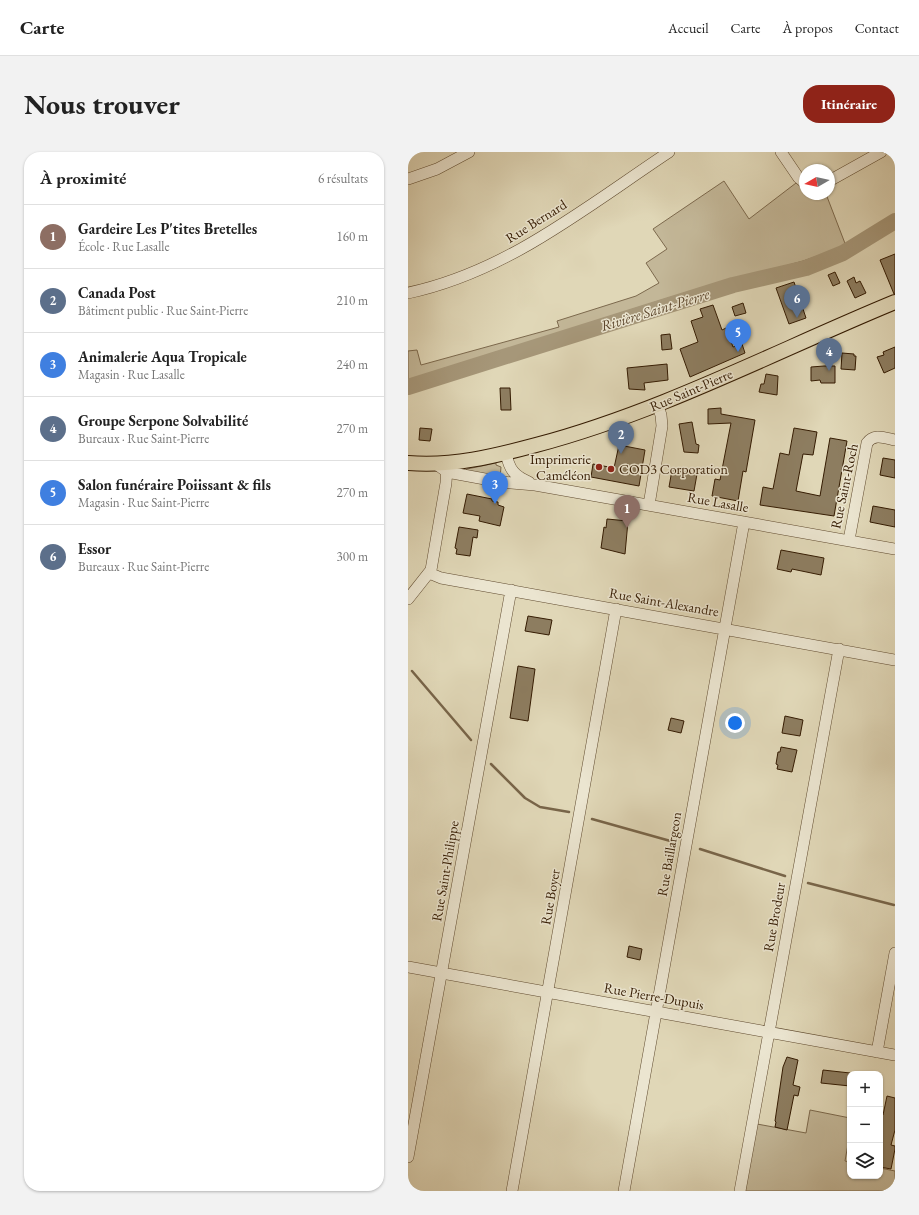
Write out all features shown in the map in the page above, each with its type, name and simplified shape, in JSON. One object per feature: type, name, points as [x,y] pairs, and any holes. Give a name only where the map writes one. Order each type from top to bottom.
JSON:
[{"type":"main road","name":"Rue Saint-Pierre","points":[[408,463],[443,466],[506,453],[587,431],[657,404],[895,302]]},
{"type":"street","points":[[408,179],[437,168],[469,152]]},
{"type":"street","name":"Rue Bernard","points":[[408,293],[442,284],[470,274],[514,253],[669,152]]},
{"type":"street","points":[[781,152],[799,178]]},
{"type":"street","points":[[835,178],[881,152]]},
{"type":"street","points":[[649,505],[662,426],[661,416],[657,404]]},
{"type":"street","name":"Rue Saint-Roch","points":[[849,540],[867,442],[872,437],[877,436],[895,440]]},
{"type":"street","name":"Rue Lasalle","points":[[506,453],[512,472],[521,479],[535,485]]},
{"type":"street","points":[[408,599],[428,573],[432,565],[443,466]]},
{"type":"street","name":"Rue Lasalle","points":[[443,466],[501,482],[535,485],[895,549]]},
{"type":"street","name":"Rue Baillargeon","points":[[624,1191],[744,522]]},
{"type":"street","name":"Rue Saint-Alexandre","points":[[428,573],[441,578],[725,628],[895,660]]},
{"type":"street","name":"Rue Saint-Philippe","points":[[408,1158],[512,590]]},
{"type":"street","name":"Rue Boyer","points":[[512,1191],[616,609]]},
{"type":"street","name":"Rue Brodeur","points":[[740,1191],[839,649]]},
{"type":"street","points":[[877,1052],[895,953]]},
{"type":"street","name":"Rue Pierre-Dupuis","points":[[408,967],[895,1055]]},
{"type":"shaded area","points":[[724,181],[749,219],[796,183],[799,185],[799,200],[828,200],[846,246],[803,261],[668,298],[408,381],[408,351],[417,350],[421,365],[559,327],[557,321],[636,296],[659,283],[646,263],[667,249],[653,229]]},
{"type":"shaded area","points":[[496,463],[496,465],[501,467],[500,478],[465,471],[467,469]]},
{"type":"shaded area","points":[[810,1110],[847,1117],[847,1150],[845,1161],[847,1161],[847,1179],[883,1179],[883,1169],[895,1171],[895,1191],[745,1191],[757,1124],[806,1133]]},
{"type":"building","points":[[895,254],[895,294],[894,294],[880,260]]},
{"type":"building","points":[[835,272],[840,283],[833,286],[828,275]]},
{"type":"building","points":[[854,277],[856,283],[860,281],[866,293],[855,298],[847,281]]},
{"type":"building","points":[[794,282],[806,318],[789,324],[776,288]]},
{"type":"building","points":[[743,303],[746,313],[735,316],[732,307]]},
{"type":"building","points":[[713,305],[722,330],[726,328],[733,347],[742,344],[745,353],[690,377],[680,349],[698,342],[691,321],[703,317],[700,309]]},
{"type":"building","points":[[670,334],[672,349],[662,350],[661,335]]},
{"type":"building","points":[[895,347],[895,368],[884,373],[877,357],[884,355],[883,352]]},
{"type":"building","points":[[842,353],[854,354],[854,356],[856,356],[855,370],[841,369]]},
{"type":"building","points":[[667,364],[668,380],[644,383],[645,390],[629,389],[627,368]]},
{"type":"building","points":[[835,366],[835,383],[821,383],[820,380],[811,381],[811,367]]},
{"type":"building","points":[[766,374],[778,376],[777,395],[759,392],[761,384],[764,384]]},
{"type":"building","points":[[500,388],[510,388],[511,410],[501,410]]},
{"type":"building","points":[[721,408],[721,414],[755,420],[746,472],[743,471],[738,501],[712,496],[715,479],[720,480],[731,423],[708,424],[708,409]]},
{"type":"building","points":[[692,422],[696,444],[699,445],[698,453],[684,452],[679,424]]},
{"type":"building","points":[[420,428],[432,429],[430,441],[419,440]]},
{"type":"building","points":[[794,428],[817,432],[813,455],[803,454],[796,491],[820,496],[830,438],[847,441],[834,516],[760,505],[763,487],[773,489],[780,453],[789,455]]},
{"type":"building","points":[[619,445],[645,450],[639,486],[591,477],[593,464],[614,468]]},
{"type":"building","points":[[883,458],[895,460],[895,478],[880,475]]},
{"type":"building","points":[[672,470],[697,474],[694,491],[669,487]]},
{"type":"building","points":[[467,494],[492,499],[492,501],[498,502],[498,505],[504,507],[500,526],[479,521],[480,516],[463,513]]},
{"type":"building","points":[[873,506],[895,510],[895,527],[870,522]]},
{"type":"building","points":[[607,519],[628,521],[625,554],[601,548],[604,527],[606,528]]},
{"type":"building","points":[[459,527],[478,530],[477,538],[473,537],[470,556],[456,554],[457,549],[455,548]]},
{"type":"building","points":[[781,550],[824,558],[821,575],[792,569],[791,572],[777,569]]},
{"type":"building","points":[[528,616],[552,620],[549,635],[525,631]]},
{"type":"building","points":[[518,666],[535,669],[528,721],[510,718]]},
{"type":"building","points":[[785,716],[803,720],[800,736],[782,733]]},
{"type":"building","points":[[671,718],[684,721],[681,733],[668,730]]},
{"type":"building","points":[[781,747],[797,750],[792,772],[777,769],[778,765],[776,764],[778,752],[780,752]]},
{"type":"building","points":[[629,946],[642,949],[640,960],[627,957]]},
{"type":"building","points":[[787,1057],[798,1060],[793,1085],[800,1087],[798,1096],[794,1095],[787,1130],[775,1127],[775,1121],[783,1067]]},
{"type":"building","points":[[823,1070],[847,1073],[847,1086],[821,1083]]},
{"type":"building","points":[[887,1096],[895,1098],[895,1130],[891,1145],[895,1146],[895,1149],[891,1169],[883,1168],[883,1115]]},
{"type":"waterway","name":"Rivière Saint-Pierre","points":[[408,387],[733,285],[806,268],[843,253],[895,221]]},
{"type":"waterway","points":[[412,671],[471,740]]},
{"type":"waterway","points":[[491,764],[525,798],[540,807],[569,812]]},
{"type":"waterway","points":[[592,819],[674,842]]},
{"type":"waterway","points":[[700,849],[785,876]]},
{"type":"waterway","points":[[808,883],[894,905]]},
{"type":"place","name":"Essor","points":[[797,318]]},
{"type":"place","name":"Salon funéraire Poiissant & fils","points":[[738,352]]},
{"type":"place","name":"Groupe Serpone Solvabilité","points":[[829,371]]},
{"type":"place","name":"Canada Post","points":[[621,454]]},
{"type":"place","name":"Imprimerie Caméléon","points":[[599,467]]},
{"type":"place","name":"COD3 Corporation","points":[[611,469]]},
{"type":"place","name":"Animalerie Aqua Tropicale","points":[[495,504]]},
{"type":"place","name":"Gardeire Les P'tites Bretelles","points":[[627,528]]}]
